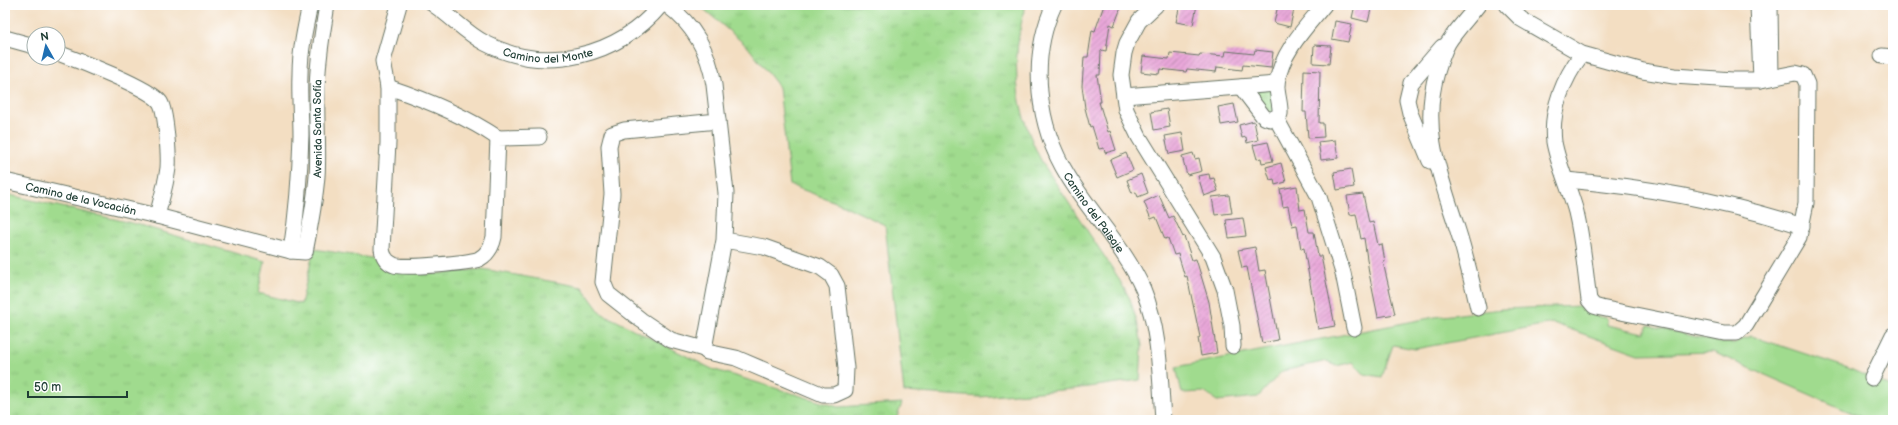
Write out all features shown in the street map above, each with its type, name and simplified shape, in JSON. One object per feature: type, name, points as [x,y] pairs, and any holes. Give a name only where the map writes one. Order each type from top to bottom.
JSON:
[{"type":"street","name":"Avenida Santa Sofía","points":[[298,251],[296,222],[301,129],[300,74],[304,36],[310,5]]},
{"type":"street","name":"Avenida Santa Sofía","points":[[298,251],[314,202],[317,177],[317,94],[319,53],[327,5]]},
{"type":"street","points":[[399,5],[383,60],[388,87],[388,144],[382,249],[384,257],[391,264],[396,266],[471,262],[484,256],[489,250],[494,237],[498,138]]},
{"type":"street","name":"Camino del Monte","points":[[434,5],[458,25],[486,43],[517,55],[550,59],[582,55],[614,44],[641,26],[661,5]]},
{"type":"street","points":[[667,5],[684,19],[693,30],[707,56],[714,85],[726,193],[724,240],[704,349]]},
{"type":"street","name":"Camino del Paisaje","points":[[1054,5],[1043,37],[1039,67],[1041,98],[1046,127],[1058,159],[1067,176],[1125,258],[1143,290],[1154,325],[1158,349],[1163,420]]},
{"type":"street","points":[[1156,5],[1139,21],[1127,43],[1121,69],[1126,110],[1139,137],[1213,257],[1225,290],[1232,326],[1233,346]]},
{"type":"street","points":[[1241,87],[1259,113],[1268,119],[1276,118],[1281,111],[1277,84],[1285,60],[1294,42],[1324,5]]},
{"type":"street","points":[[1440,175],[1431,164],[1421,142],[1410,113],[1407,100],[1411,83],[1435,54],[1448,43],[1478,5]]},
{"type":"street","points":[[1506,5],[1521,19],[1582,54],[1635,69],[1674,76],[1705,79],[1766,79],[1795,73],[1803,75],[1807,84],[1806,203],[1799,238],[1746,325],[1737,333],[1724,333],[1594,306],[1589,300],[1576,213],[1554,142],[1557,104],[1566,79],[1582,54]]},
{"type":"street","points":[[1758,5],[1766,79]]},
{"type":"street","points":[[1766,79],[1770,5]]},
{"type":"street","points":[[5,38],[26,44]]},
{"type":"street","points":[[1448,43],[1438,66],[1431,102],[1431,132],[1440,175],[1459,233],[1478,308]]},
{"type":"street","points":[[66,57],[119,78],[149,93],[159,101],[165,116],[168,167],[157,216]]},
{"type":"street","points":[[1124,96],[1277,84]]},
{"type":"street","points":[[388,87],[433,102],[481,126],[498,138],[539,137]]},
{"type":"street","points":[[1276,118],[1319,197],[1343,273],[1354,328]]},
{"type":"street","points":[[718,121],[624,130],[612,134],[608,146],[612,194],[603,282],[608,294],[641,320],[671,340],[704,349],[708,352],[736,358],[823,395],[834,396],[845,390],[846,368],[837,286],[831,275],[820,268],[764,247],[724,240]]},
{"type":"street","points":[[1566,180],[1608,183],[1690,196],[1765,214],[1802,226]]},
{"type":"street","name":"Camino de la Vocación","points":[[5,181],[157,216],[298,251]]},
{"type":"street","points":[[1872,378],[1893,335]]},
{"type":"green space","points":[[699,5],[1026,5],[1018,46],[1017,66],[1018,86],[1026,125],[1043,164],[1116,274],[1130,299],[1139,329],[1142,346],[1140,380],[1073,389],[980,397],[904,392],[885,225],[841,204],[790,185],[779,87],[748,47]]},
{"type":"green space","points":[[1274,89],[1277,111],[1271,113],[1249,90]]},
{"type":"green space","points":[[5,194],[136,224],[265,262],[258,293],[301,304],[314,249],[371,258],[387,270],[434,274],[483,269],[582,287],[601,313],[712,369],[838,407],[902,403],[896,420],[5,420]]},
{"type":"green space","points":[[1581,306],[1595,316],[1607,318],[1607,325],[1645,333],[1648,325],[1721,343],[1734,343],[1751,336],[1848,368],[1893,388],[1893,420],[1868,420],[1713,352],[1639,354],[1553,323],[1415,349],[1393,345],[1382,377],[1364,374],[1353,362],[1336,366],[1327,361],[1282,371],[1258,397],[1217,401],[1204,392],[1182,393],[1176,367],[1435,317],[1502,309]]},
{"type":"building","points":[[1104,5],[1122,5],[1114,26],[1110,24],[1106,51],[1101,50],[1100,75],[1097,75],[1101,102],[1099,102],[1108,132],[1110,131],[1116,150],[1105,153],[1104,148],[1099,149],[1092,126],[1090,127],[1085,108],[1082,86],[1084,57],[1088,57],[1092,30],[1095,31]]},
{"type":"building","points":[[1180,5],[1197,5],[1193,25],[1176,22]]},
{"type":"building","points":[[1278,5],[1294,9],[1290,27],[1274,23]]},
{"type":"building","points":[[1355,5],[1372,5],[1368,22],[1352,18]]},
{"type":"building","points":[[1335,21],[1352,24],[1348,42],[1332,39]]},
{"type":"building","points":[[1314,45],[1331,46],[1329,64],[1313,63]]},
{"type":"building","points":[[1255,50],[1273,52],[1271,68],[1243,65],[1242,70],[1217,67],[1216,72],[1187,69],[1186,72],[1160,69],[1159,74],[1141,72],[1143,56],[1169,59],[1170,53],[1199,56],[1200,54],[1225,56],[1226,51],[1254,54]]},
{"type":"building","points":[[1304,70],[1320,71],[1319,123],[1323,123],[1324,137],[1308,138],[1306,112],[1303,112]]},
{"type":"building","points":[[1234,104],[1238,122],[1221,125],[1218,107]]},
{"type":"building","points":[[1167,109],[1170,127],[1154,130],[1151,112]]},
{"type":"building","points":[[1254,121],[1258,140],[1247,143],[1246,137],[1242,138],[1239,125]]},
{"type":"building","points":[[1182,133],[1185,151],[1169,154],[1165,136]]},
{"type":"building","points":[[1335,140],[1338,158],[1321,160],[1318,142]]},
{"type":"building","points":[[1268,142],[1273,161],[1262,163],[1261,158],[1257,159],[1253,145]]},
{"type":"building","points":[[1126,153],[1133,170],[1117,177],[1110,160]]},
{"type":"building","points":[[1193,153],[1195,159],[1199,158],[1202,171],[1187,175],[1182,156]]},
{"type":"building","points":[[1281,163],[1286,182],[1275,185],[1274,179],[1270,180],[1266,167]]},
{"type":"building","points":[[1351,169],[1354,187],[1337,190],[1334,172]]},
{"type":"building","points":[[1141,174],[1148,193],[1138,197],[1136,192],[1132,193],[1127,180]]},
{"type":"building","points":[[1209,174],[1210,179],[1214,178],[1218,191],[1204,196],[1198,176]]},
{"type":"building","points":[[1297,186],[1300,210],[1305,209],[1309,232],[1314,232],[1318,256],[1321,256],[1335,326],[1318,329],[1304,248],[1301,249],[1297,225],[1292,226],[1288,206],[1283,207],[1280,189]]},
{"type":"building","points":[[1363,194],[1369,223],[1373,222],[1378,245],[1382,244],[1385,262],[1383,262],[1395,314],[1378,317],[1364,238],[1361,239],[1356,214],[1350,215],[1347,196]]},
{"type":"building","points":[[1159,195],[1169,218],[1173,216],[1183,237],[1184,236],[1192,260],[1196,259],[1209,302],[1217,353],[1201,356],[1198,338],[1200,337],[1187,276],[1185,277],[1178,254],[1174,255],[1168,238],[1165,239],[1156,217],[1151,219],[1144,202]]},
{"type":"building","points":[[1229,195],[1232,213],[1215,215],[1212,197]]},
{"type":"building","points":[[1243,218],[1246,236],[1229,238],[1226,220]]},
{"type":"building","points":[[1255,247],[1259,271],[1265,270],[1278,340],[1262,343],[1247,267],[1242,268],[1238,250]]}]
